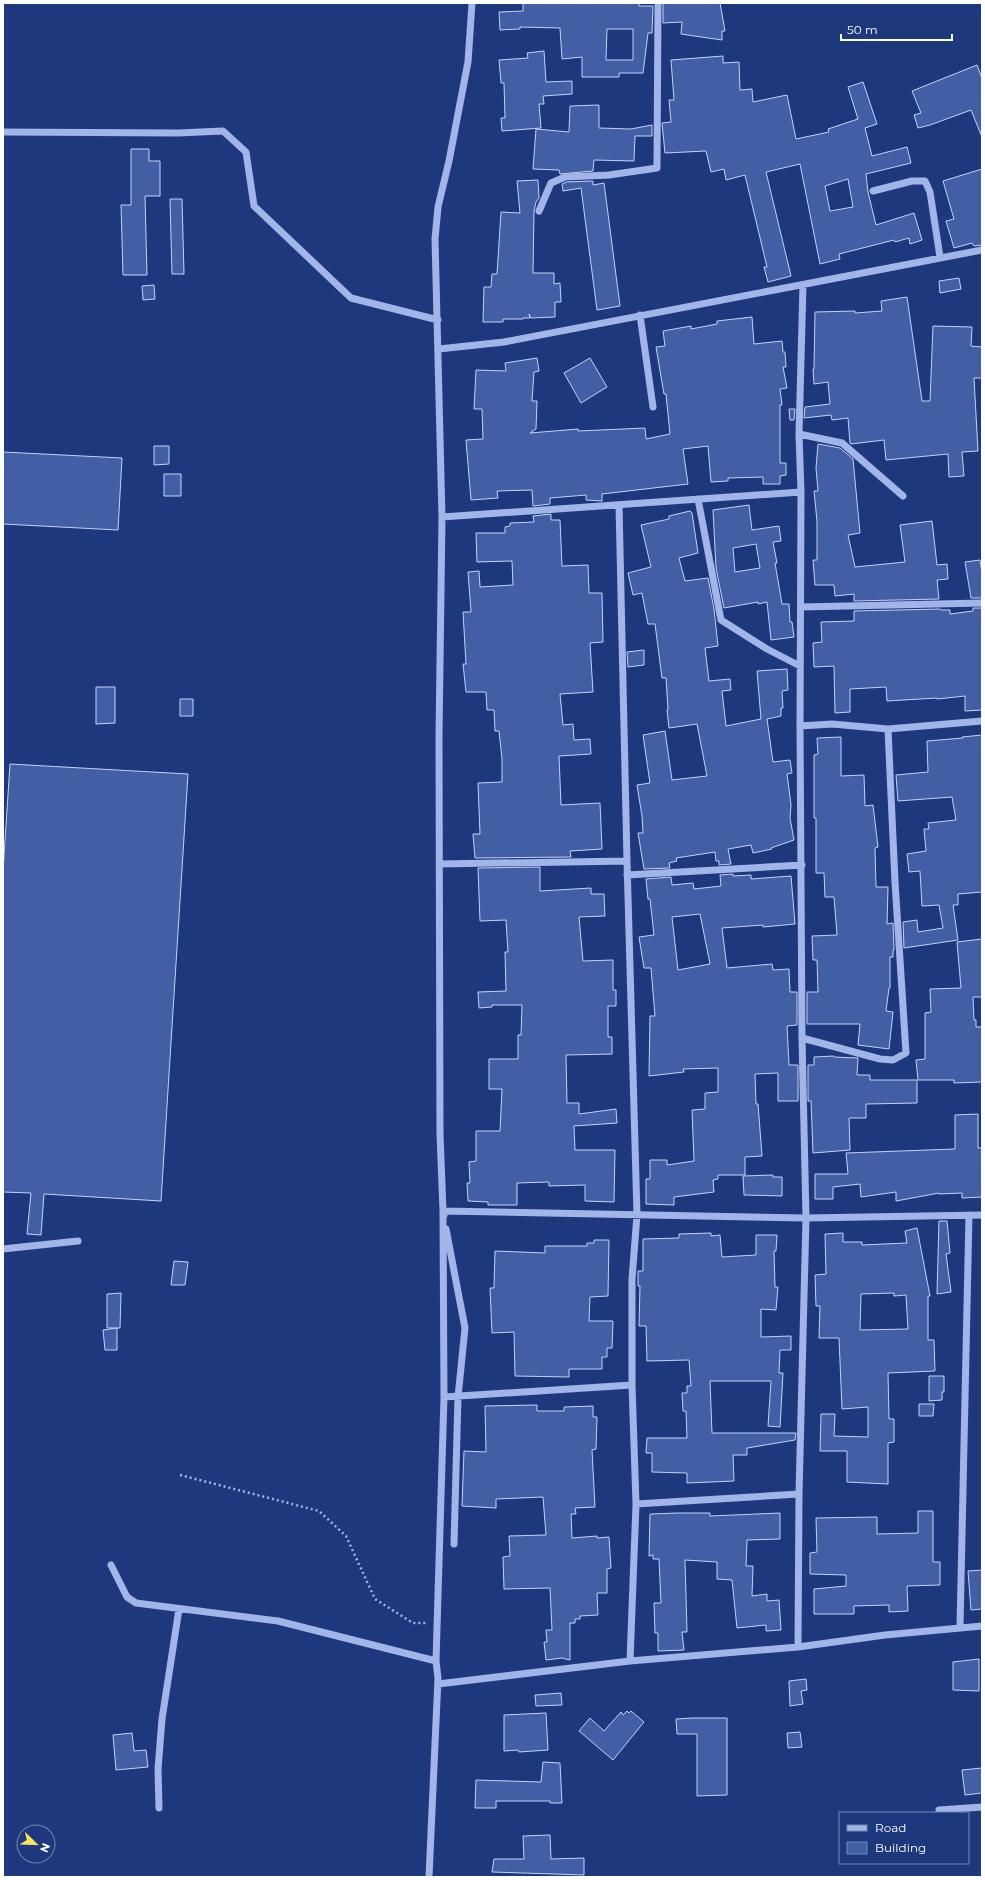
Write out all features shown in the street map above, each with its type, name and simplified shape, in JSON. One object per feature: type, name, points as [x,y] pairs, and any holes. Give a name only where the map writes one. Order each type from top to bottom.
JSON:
[{"type":"street","points":[[429,1877],[438,1684],[436,1661],[444,1397],[443,1211],[440,1134],[439,864],[439,621],[442,517],[439,349],[435,239],[438,207],[449,161],[468,62],[472,3]]},
{"type":"street","points":[[539,211],[551,183],[565,177],[610,175],[657,168],[658,3]]},
{"type":"street","points":[[3,132],[178,133],[223,131],[246,152],[254,206],[351,298],[438,320]]},
{"type":"street","points":[[873,191],[912,181],[925,181],[930,192],[940,257]]},
{"type":"street","points":[[439,349],[504,342],[982,250]]},
{"type":"street","points":[[798,1647],[799,1494],[806,1218],[802,1038],[800,726],[801,492],[799,434],[802,285]]},
{"type":"street","points":[[640,315],[653,407]]},
{"type":"street","points":[[799,434],[842,443],[903,496]]},
{"type":"street","points":[[442,517],[801,492]]},
{"type":"street","points":[[698,499],[721,620],[767,649],[800,666]]},
{"type":"street","points":[[619,505],[627,875],[637,1215],[632,1279],[632,1385],[636,1504],[630,1661]]},
{"type":"street","points":[[801,607],[982,603]]},
{"type":"street","points":[[800,726],[832,724],[888,729],[982,721]]},
{"type":"street","points":[[802,1038],[880,1059],[893,1060],[906,1053],[895,882],[888,729]]},
{"type":"street","points":[[439,864],[627,861]]},
{"type":"street","points":[[627,875],[802,865]]},
{"type":"street","points":[[443,1211],[806,1218],[982,1215]]},
{"type":"street","points":[[443,1211],[465,1328],[458,1396],[454,1544]]},
{"type":"street","points":[[960,1627],[969,1215]]},
{"type":"street","points":[[3,1249],[78,1241]]},
{"type":"street","points":[[444,1397],[632,1385]]},
{"type":"street","points":[[636,1504],[799,1494]]},
{"type":"street","points":[[111,1565],[127,1597],[136,1603],[278,1622],[436,1661]]},
{"type":"street","points":[[160,1808],[158,1769],[162,1719],[179,1609]]},
{"type":"street","points":[[438,1684],[630,1661],[798,1647],[885,1635],[982,1626]]},
{"type":"street","points":[[940,1810],[982,1806]]},
{"type":"path","points":[[180,1474],[319,1511],[346,1536],[375,1599],[413,1623],[438,1623]]},
{"type":"building","points":[[523,3],[639,3],[639,6],[653,6],[652,33],[648,33],[643,73],[619,73],[619,77],[582,77],[582,57],[562,59],[560,28],[520,27],[520,29],[500,30],[499,12],[523,11]],"holes":[[[607,29],[633,29],[633,60],[606,60]]]},
{"type":"building","points":[[663,3],[720,3],[725,31],[722,31],[722,40],[681,34],[682,22],[663,23]]},
{"type":"building","points":[[544,51],[546,82],[572,81],[572,94],[543,96],[544,104],[539,104],[541,128],[502,131],[501,118],[505,118],[504,83],[501,83],[499,60],[528,58],[527,53]]},
{"type":"building","points":[[723,56],[723,63],[739,62],[740,90],[752,89],[753,102],[787,95],[796,139],[829,132],[828,129],[858,119],[848,87],[863,82],[877,124],[865,128],[872,156],[907,147],[911,163],[866,174],[868,192],[876,225],[914,213],[922,240],[910,244],[909,238],[895,242],[894,240],[839,254],[840,259],[820,264],[800,164],[766,172],[791,276],[768,282],[764,267],[767,267],[745,175],[726,180],[724,169],[711,172],[706,151],[665,153],[662,123],[671,122],[669,100],[674,100],[671,60]],"holes":[[[848,179],[853,207],[830,211],[825,186]]]},
{"type":"building","points":[[977,65],[982,78],[982,137],[971,110],[918,128],[914,115],[921,113],[912,91]]},
{"type":"building","points":[[599,105],[599,128],[631,129],[652,125],[652,136],[635,136],[634,161],[594,160],[593,171],[560,174],[559,170],[533,169],[536,129],[569,132],[570,106]]},
{"type":"building","points":[[131,149],[149,149],[149,161],[160,161],[160,196],[145,196],[147,275],[123,275],[121,205],[131,205]]},
{"type":"building","points":[[982,169],[982,245],[974,246],[972,243],[954,248],[946,221],[954,219],[943,181]]},
{"type":"building","points":[[538,180],[539,198],[536,202],[534,211],[533,273],[554,273],[554,284],[560,283],[561,302],[555,302],[555,317],[531,318],[529,314],[530,318],[503,319],[503,322],[483,322],[484,287],[491,287],[492,274],[497,274],[501,212],[520,213],[517,181]]},
{"type":"building","points":[[593,181],[593,185],[604,183],[620,306],[597,310],[581,188],[563,191],[562,184],[566,182]]},
{"type":"building","points":[[170,199],[182,199],[184,274],[172,274]]},
{"type":"building","points":[[959,278],[961,289],[940,293],[939,281]]},
{"type":"building","points":[[154,285],[155,299],[143,300],[142,286]]},
{"type":"building","points":[[907,297],[922,401],[930,401],[933,326],[972,327],[971,346],[982,347],[982,378],[974,378],[978,451],[962,452],[964,476],[949,477],[948,454],[886,460],[884,440],[850,443],[848,418],[832,420],[831,415],[804,418],[805,407],[830,404],[828,382],[814,384],[813,369],[815,312],[855,311],[855,313],[882,311],[881,301]]},
{"type":"building","points":[[752,317],[754,344],[782,341],[783,352],[785,352],[786,367],[783,367],[787,388],[780,389],[782,405],[780,405],[780,463],[786,463],[786,475],[780,476],[780,484],[763,484],[763,477],[728,478],[728,481],[711,482],[708,446],[683,449],[688,484],[602,494],[602,501],[586,500],[586,495],[550,498],[550,504],[533,506],[532,490],[497,491],[498,498],[471,500],[466,440],[483,439],[482,409],[474,409],[476,370],[506,371],[505,363],[537,358],[539,371],[534,372],[532,401],[537,401],[536,429],[530,433],[578,429],[578,431],[645,428],[646,439],[670,434],[666,394],[664,394],[656,347],[665,346],[663,331],[691,326],[691,329],[717,324],[717,321]]},
{"type":"building","points":[[590,358],[607,387],[581,403],[564,373]]},
{"type":"building","points":[[789,409],[795,409],[794,420],[790,420]]},
{"type":"building","points":[[818,444],[840,448],[853,459],[860,533],[848,535],[855,567],[905,562],[900,525],[932,521],[937,565],[947,564],[948,579],[937,580],[939,599],[854,601],[854,594],[835,596],[834,585],[815,585],[813,560],[817,560],[817,521],[814,491],[818,491],[816,468]]},
{"type":"building","points":[[154,446],[169,446],[169,464],[154,465]]},
{"type":"building","points":[[3,452],[122,458],[118,530],[3,524]]},
{"type":"building","points":[[164,474],[181,474],[181,496],[164,496]]},
{"type":"building","points":[[749,505],[752,530],[779,526],[781,541],[773,542],[777,563],[775,563],[782,604],[789,604],[790,622],[792,622],[794,637],[771,640],[767,602],[758,604],[758,602],[724,608],[716,568],[713,510]],"holes":[[[756,544],[760,568],[735,572],[733,548]]]},
{"type":"building","points":[[690,511],[692,513],[698,553],[679,558],[685,581],[708,578],[714,609],[718,646],[705,648],[709,681],[730,679],[731,690],[722,691],[726,726],[761,719],[757,671],[787,669],[788,690],[782,691],[783,708],[781,708],[781,716],[767,719],[773,762],[790,760],[792,773],[787,774],[791,805],[790,818],[794,840],[771,848],[772,849],[753,853],[751,845],[728,849],[731,864],[719,865],[719,861],[716,861],[715,852],[676,858],[677,861],[669,863],[670,868],[644,869],[638,833],[643,833],[637,785],[650,783],[643,735],[665,731],[672,780],[707,776],[697,724],[669,728],[666,678],[662,678],[655,624],[648,624],[642,593],[633,595],[628,573],[651,567],[641,525],[669,519],[669,516]]},
{"type":"building","points":[[551,514],[551,520],[560,520],[562,566],[588,565],[589,593],[602,593],[603,642],[590,643],[593,692],[560,694],[563,725],[573,724],[574,740],[590,739],[591,754],[559,756],[561,805],[600,803],[602,849],[570,851],[571,857],[475,858],[473,834],[480,834],[478,783],[502,782],[502,759],[499,731],[495,731],[494,710],[487,710],[486,692],[466,692],[463,664],[466,664],[463,612],[471,612],[468,572],[479,571],[480,587],[513,585],[512,561],[477,562],[476,533],[505,533],[505,527],[510,526],[510,523],[534,522],[533,516]]},
{"type":"building","points":[[980,560],[982,573],[982,598],[971,598],[965,562]]},
{"type":"building","points":[[973,608],[982,608],[982,710],[965,711],[965,696],[937,699],[887,701],[886,687],[850,689],[850,712],[835,713],[834,666],[814,667],[813,643],[822,642],[821,622],[854,621],[854,611],[940,609],[950,610],[950,614],[973,611]]},
{"type":"building","points":[[644,650],[644,665],[628,667],[627,652]]},
{"type":"building","points":[[96,687],[115,687],[115,723],[96,724]]},
{"type":"building","points":[[180,699],[193,699],[193,716],[180,716]]},
{"type":"building","points":[[982,735],[982,892],[958,894],[958,905],[953,905],[958,940],[904,948],[903,922],[917,920],[918,932],[943,928],[939,905],[922,906],[920,871],[909,872],[907,854],[926,851],[924,829],[929,829],[928,823],[956,820],[952,797],[898,801],[896,775],[928,772],[927,741]]},
{"type":"building","points":[[841,737],[841,776],[864,775],[865,806],[873,805],[878,847],[875,848],[876,887],[888,887],[887,924],[893,923],[894,950],[893,957],[890,957],[890,988],[886,1011],[893,1012],[889,1049],[858,1045],[860,1024],[807,1024],[807,992],[818,992],[817,960],[813,960],[812,936],[837,935],[834,897],[825,897],[824,873],[816,873],[814,755],[818,754],[817,738]]},
{"type":"building","points":[[10,764],[188,774],[161,1201],[44,1194],[41,1235],[27,1234],[31,1193],[3,1192],[3,871]]},
{"type":"building","points":[[540,867],[540,891],[591,888],[591,894],[604,894],[605,916],[579,917],[583,961],[613,960],[613,990],[616,990],[616,1006],[608,1006],[608,1037],[612,1037],[612,1054],[566,1055],[567,1103],[579,1103],[579,1114],[616,1109],[617,1123],[574,1126],[575,1150],[615,1150],[614,1202],[585,1201],[585,1185],[549,1186],[549,1182],[517,1183],[517,1205],[488,1205],[488,1202],[468,1201],[467,1183],[470,1183],[469,1162],[476,1161],[476,1131],[500,1131],[502,1089],[489,1089],[489,1059],[518,1059],[518,1035],[521,1035],[522,1005],[492,1005],[492,1007],[479,1008],[478,992],[506,991],[505,952],[508,952],[506,920],[480,921],[478,868]]},
{"type":"building","points":[[720,875],[751,875],[751,879],[791,876],[795,924],[763,927],[763,925],[722,928],[727,968],[772,964],[773,970],[789,969],[790,992],[797,992],[797,1025],[787,1026],[789,1065],[798,1065],[798,1101],[778,1101],[778,1073],[755,1074],[756,1104],[758,1104],[762,1156],[745,1157],[745,1175],[718,1175],[718,1179],[713,1180],[714,1192],[674,1197],[674,1205],[646,1204],[646,1179],[650,1179],[650,1160],[667,1160],[667,1165],[694,1161],[692,1110],[705,1109],[705,1093],[718,1092],[718,1068],[683,1069],[684,1072],[649,1076],[650,1016],[655,1016],[651,968],[644,968],[639,937],[654,935],[646,879],[671,877],[672,885],[693,883],[694,889],[721,886]],"holes":[[[700,914],[710,964],[678,970],[672,917]]]},
{"type":"building","points":[[982,939],[982,997],[973,997],[974,1020],[976,1020],[976,1027],[982,1027],[982,1082],[954,1083],[954,1080],[918,1080],[916,1060],[925,1059],[925,1013],[931,1012],[930,989],[961,988],[957,942]]},
{"type":"building","points":[[834,1056],[858,1058],[857,1075],[870,1075],[870,1080],[917,1080],[917,1103],[866,1104],[866,1118],[849,1118],[850,1150],[813,1153],[811,1101],[808,1101],[808,1065],[814,1065],[814,1057]]},
{"type":"building","points":[[978,1114],[978,1148],[982,1148],[982,1197],[962,1198],[962,1193],[939,1193],[896,1201],[896,1192],[861,1197],[860,1184],[833,1187],[833,1199],[815,1199],[815,1174],[848,1174],[846,1153],[955,1149],[955,1115]]},
{"type":"building","points":[[773,1175],[773,1177],[782,1177],[782,1196],[744,1195],[743,1176]]},
{"type":"building","points":[[939,1221],[947,1221],[950,1253],[946,1254],[951,1292],[937,1294]]},
{"type":"building","points":[[917,1228],[930,1296],[928,1296],[928,1340],[934,1340],[935,1371],[888,1373],[889,1419],[894,1419],[894,1442],[888,1443],[888,1484],[847,1482],[847,1451],[820,1451],[821,1414],[835,1414],[834,1436],[868,1437],[868,1407],[842,1409],[839,1338],[819,1338],[820,1306],[816,1306],[815,1275],[826,1274],[825,1234],[843,1233],[843,1242],[862,1242],[862,1245],[907,1243],[905,1231]],"holes":[[[894,1293],[894,1296],[906,1295],[908,1329],[860,1330],[861,1294]]]},
{"type":"building","points":[[711,1233],[711,1236],[720,1235],[722,1257],[756,1255],[756,1235],[777,1235],[776,1251],[774,1251],[775,1287],[778,1287],[776,1310],[761,1309],[761,1337],[791,1336],[791,1350],[780,1350],[779,1373],[783,1373],[780,1427],[768,1426],[771,1381],[710,1381],[712,1433],[796,1433],[795,1440],[747,1448],[747,1455],[733,1455],[734,1481],[687,1483],[687,1473],[652,1472],[652,1453],[646,1453],[647,1438],[687,1438],[686,1411],[683,1411],[682,1393],[687,1393],[687,1386],[691,1386],[689,1360],[647,1361],[646,1326],[639,1326],[640,1286],[638,1286],[638,1271],[643,1271],[643,1239],[679,1238],[679,1234]]},
{"type":"building","points":[[594,1240],[609,1240],[608,1296],[590,1297],[589,1321],[613,1321],[612,1348],[607,1348],[607,1357],[602,1357],[602,1369],[569,1369],[569,1377],[515,1376],[514,1332],[492,1333],[490,1288],[494,1288],[495,1251],[545,1253],[545,1246],[587,1246],[587,1243],[594,1243]]},
{"type":"building","points":[[174,1261],[188,1262],[185,1285],[171,1285]]},
{"type":"building","points":[[121,1293],[120,1328],[107,1328],[107,1294]]},
{"type":"building","points":[[117,1328],[117,1350],[105,1350],[103,1330]]},
{"type":"building","points":[[929,1376],[944,1376],[944,1392],[942,1392],[942,1400],[929,1401]]},
{"type":"building","points":[[919,1404],[934,1404],[933,1416],[919,1416]]},
{"type":"building","points":[[537,1405],[537,1411],[564,1411],[564,1407],[593,1406],[593,1417],[597,1417],[596,1449],[592,1450],[595,1507],[575,1508],[576,1514],[571,1514],[572,1538],[597,1536],[597,1538],[609,1537],[611,1568],[607,1569],[607,1593],[597,1593],[598,1615],[580,1616],[580,1619],[575,1619],[575,1623],[570,1623],[570,1660],[562,1658],[546,1660],[544,1642],[547,1642],[546,1630],[552,1630],[550,1588],[504,1589],[503,1557],[510,1556],[509,1536],[546,1535],[543,1497],[496,1499],[496,1508],[462,1506],[464,1451],[486,1452],[485,1406]]},
{"type":"building","points":[[918,1511],[933,1511],[933,1562],[940,1562],[940,1585],[907,1586],[908,1611],[889,1612],[889,1605],[854,1606],[854,1614],[814,1614],[814,1589],[846,1586],[846,1575],[810,1574],[810,1553],[817,1552],[816,1518],[877,1517],[877,1534],[918,1533]]},
{"type":"building","points":[[710,1513],[710,1516],[780,1513],[780,1539],[747,1540],[746,1566],[753,1566],[752,1596],[767,1594],[767,1601],[779,1600],[781,1630],[766,1631],[766,1625],[737,1628],[732,1580],[717,1579],[717,1562],[685,1560],[687,1632],[682,1632],[684,1650],[658,1651],[658,1633],[655,1633],[654,1603],[661,1603],[659,1559],[653,1559],[653,1555],[649,1556],[650,1514]]},
{"type":"building","points":[[982,1570],[982,1609],[971,1610],[968,1571]]},
{"type":"building","points":[[979,1659],[979,1691],[953,1690],[953,1662]]},
{"type":"building","points":[[806,1679],[807,1690],[801,1691],[803,1704],[790,1706],[789,1681]]},
{"type":"building","points":[[561,1693],[562,1705],[536,1706],[535,1695]]},
{"type":"building","points":[[627,1711],[629,1713],[631,1711],[644,1722],[613,1760],[579,1731],[590,1718],[604,1731],[621,1712],[623,1715]]},
{"type":"building","points":[[546,1713],[548,1750],[519,1752],[518,1750],[504,1751],[504,1715]]},
{"type":"building","points":[[727,1718],[727,1795],[697,1796],[697,1734],[677,1734],[676,1719]]},
{"type":"building","points":[[800,1732],[802,1747],[788,1748],[787,1733]]},
{"type":"building","points":[[132,1733],[134,1751],[146,1750],[148,1767],[116,1770],[113,1735]]},
{"type":"building","points":[[543,1762],[560,1763],[562,1803],[550,1803],[550,1801],[496,1801],[496,1808],[475,1808],[476,1780],[541,1782]]},
{"type":"building","points":[[982,1768],[982,1793],[965,1795],[962,1770]]},
{"type":"building","points":[[550,1835],[551,1859],[584,1858],[584,1875],[492,1872],[494,1859],[524,1859],[523,1836]]}]
